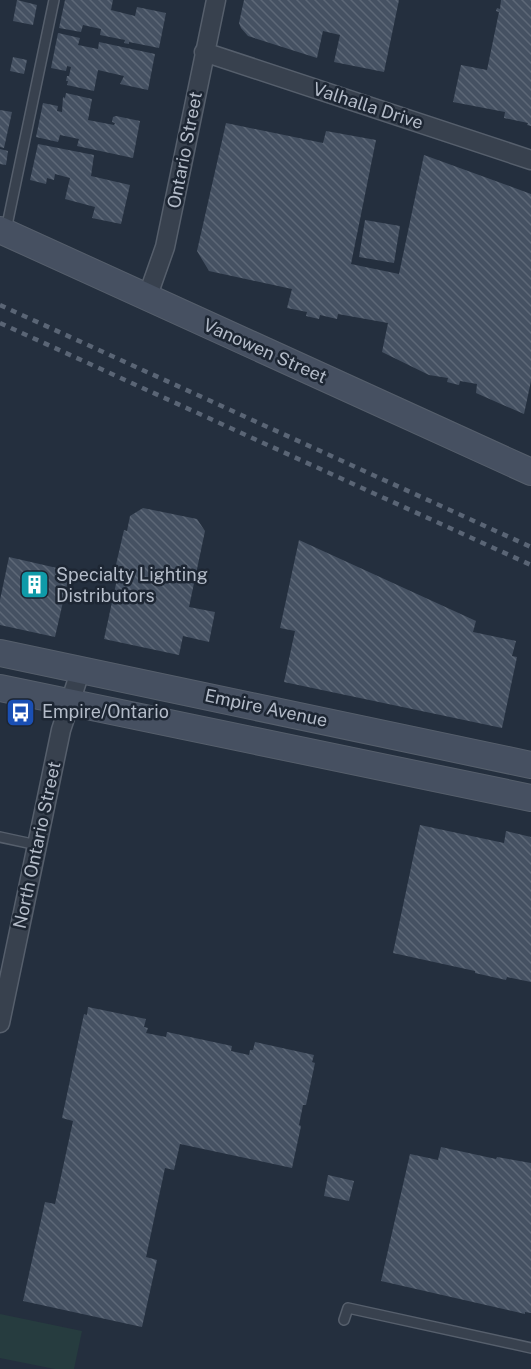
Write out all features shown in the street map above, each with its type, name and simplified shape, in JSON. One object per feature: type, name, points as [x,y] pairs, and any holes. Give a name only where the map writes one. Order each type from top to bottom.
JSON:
[{"type":"main road","name":"Vanowen Street","points":[[3,231],[531,472]]},
{"type":"main road","name":"Empire Avenue","points":[[0,653],[531,765]]},
{"type":"main road","name":"Empire Avenue","points":[[0,688],[531,798]]},
{"type":"street","name":"Ontario Street","points":[[147,298],[165,247],[216,0]]},
{"type":"street","name":"Valhalla Drive","points":[[204,52],[531,160]]},
{"type":"street","name":"North Ontario Street","points":[[0,1023],[61,730],[81,669]]},
{"type":"lane","points":[[3,231],[54,0]]},
{"type":"lane","points":[[0,837],[37,845]]},
{"type":"lane","points":[[344,1320],[348,1308],[531,1348]]},
{"type":"green space","points":[[0,1314],[82,1331],[74,1369],[55,1369],[0,1358]]},
{"type":"building","points":[[17,0],[37,5],[33,25],[13,21]]},
{"type":"building","points":[[65,0],[113,0],[111,10],[135,16],[137,7],[166,13],[159,48],[124,43],[125,40],[100,35],[101,29],[83,25],[81,32],[59,28]]},
{"type":"building","points":[[244,0],[399,0],[384,72],[334,62],[340,35],[323,31],[317,58],[248,36],[239,23]]},
{"type":"building","points":[[501,0],[531,0],[531,126],[527,125],[528,123],[504,118],[505,112],[453,102],[461,65],[487,70],[499,12],[496,11],[497,8],[500,9]]},
{"type":"building","points":[[58,33],[80,38],[78,45],[98,49],[99,42],[155,54],[148,90],[120,84],[124,76],[98,70],[94,91],[67,85],[67,76],[69,76],[71,67],[67,66],[66,71],[51,68]]},
{"type":"building","points":[[13,57],[27,60],[24,74],[10,71]]},
{"type":"building","points":[[66,93],[92,99],[88,120],[114,125],[113,117],[116,116],[140,121],[133,158],[77,146],[79,139],[60,135],[58,142],[36,137],[43,103],[58,106],[57,111],[62,112],[63,97],[65,98]]},
{"type":"building","points":[[0,110],[12,112],[4,148],[0,147]]},
{"type":"building","points":[[226,123],[323,143],[326,131],[376,140],[351,264],[399,274],[424,155],[531,194],[531,381],[524,414],[476,393],[477,384],[460,381],[459,385],[447,382],[448,378],[429,375],[382,352],[388,323],[338,314],[337,319],[320,315],[319,319],[306,316],[307,312],[287,308],[292,289],[209,271],[197,251]]},
{"type":"building","points":[[38,144],[94,155],[91,176],[130,185],[121,224],[92,218],[95,207],[65,199],[70,178],[55,174],[54,180],[47,178],[46,184],[30,180]]},
{"type":"building","points":[[0,149],[8,151],[6,165],[0,164]]},
{"type":"building","points":[[365,220],[400,226],[394,263],[359,257]]},
{"type":"building","points":[[143,508],[197,519],[205,531],[189,607],[215,612],[209,642],[183,636],[179,655],[104,639],[119,570],[115,569],[124,530],[127,531],[130,516]]},
{"type":"building","points":[[299,540],[476,621],[473,632],[516,641],[512,656],[517,657],[502,728],[284,682],[295,631],[280,628]]},
{"type":"building","name":"Specialty Lighting Distributors","points":[[9,557],[70,571],[55,637],[0,625],[0,600]]},
{"type":"building","points":[[420,825],[504,843],[506,831],[531,837],[531,982],[507,977],[506,980],[393,953]]},
{"type":"building","points":[[88,1007],[146,1019],[144,1027],[148,1028],[146,1033],[166,1037],[167,1032],[232,1046],[231,1051],[249,1055],[255,1042],[314,1055],[312,1062],[315,1063],[306,1105],[303,1105],[292,1168],[180,1144],[174,1170],[165,1168],[146,1257],[157,1260],[142,1327],[23,1301],[45,1202],[55,1204],[73,1121],[62,1118],[84,1014],[87,1015]]},
{"type":"building","points":[[441,1147],[496,1159],[497,1157],[531,1163],[531,1313],[525,1312],[525,1314],[381,1281],[410,1154],[438,1160]]},
{"type":"building","points":[[328,1175],[354,1181],[349,1201],[324,1196]]},
{"type":"railway","points":[[0,305],[531,547]]},
{"type":"railway","points":[[0,323],[531,565]]},
{"type":"place","name":"Specialty Lighting Distributors","points":[[35,585]]},
{"type":"place","name":"Empire/Ontario","points":[[21,712]]}]
